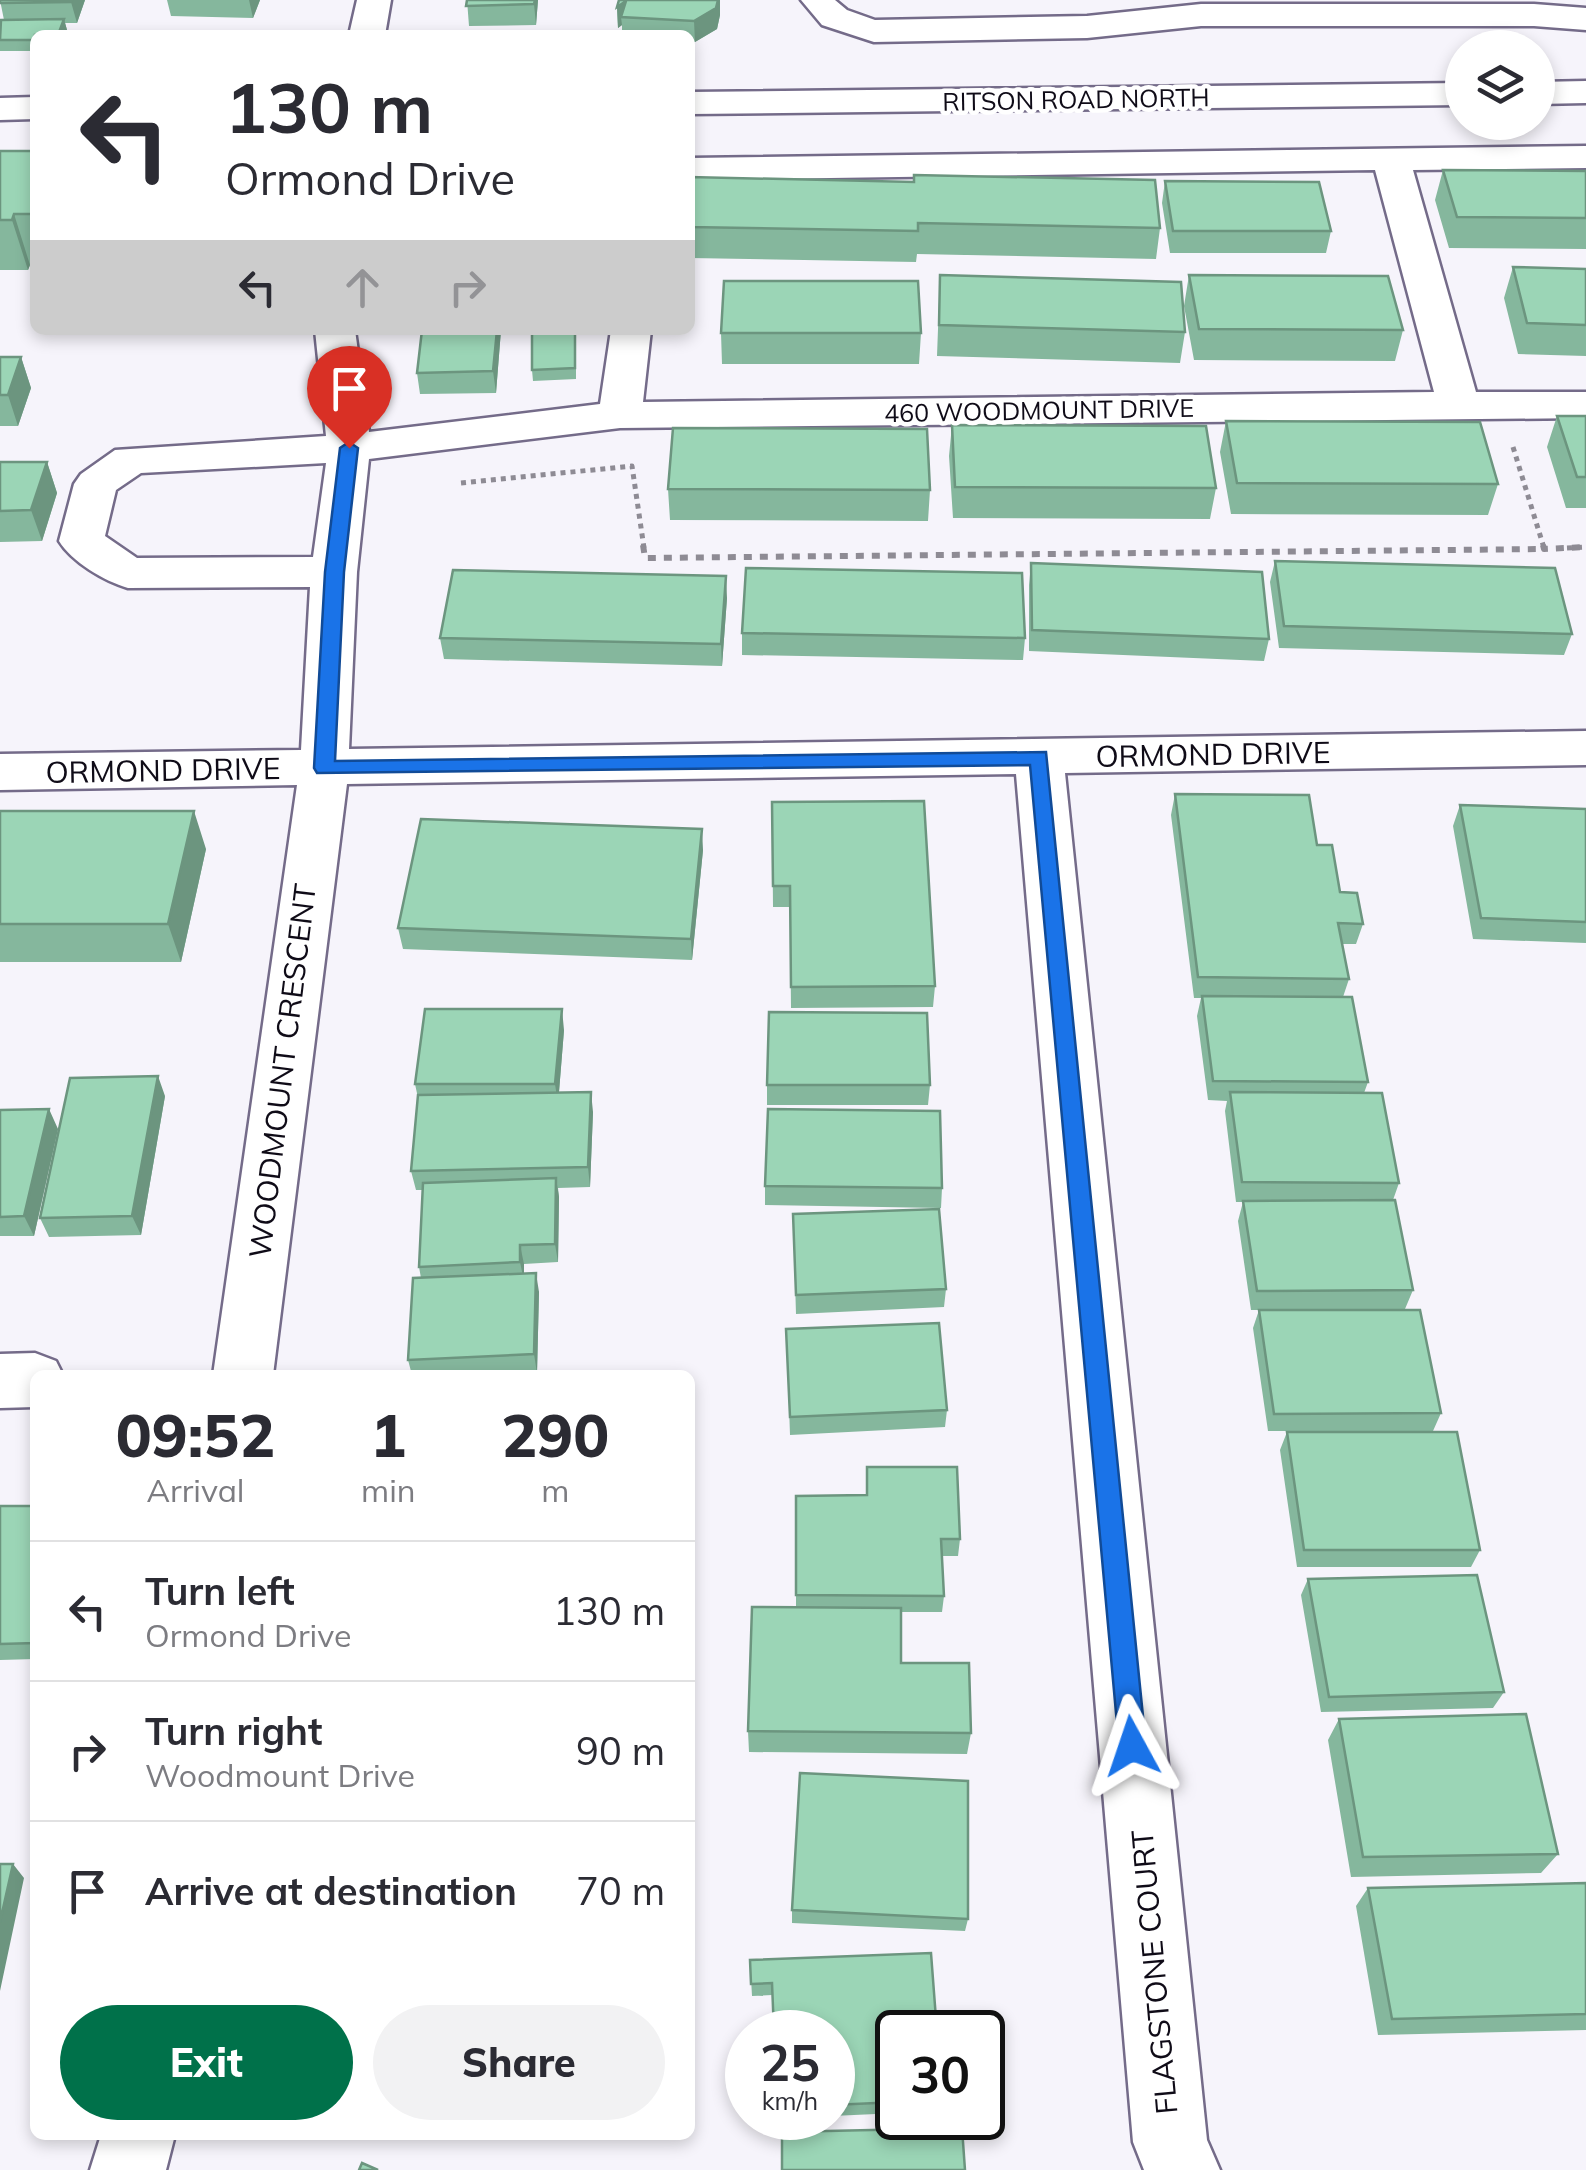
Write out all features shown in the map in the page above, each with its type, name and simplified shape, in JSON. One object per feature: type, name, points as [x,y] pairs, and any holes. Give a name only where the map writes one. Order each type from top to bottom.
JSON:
[{"type":"street","points":[[368,30],[374,0]]},
{"type":"street","points":[[818,0],[822,9],[840,22],[874,31],[1074,27],[1201,15],[1534,15],[1586,19]]},
{"type":"street","points":[[1555,93],[1586,92]]},
{"type":"street","name":"RITSON ROAD NORTH","points":[[695,103],[1445,94]]},
{"type":"street","points":[[0,109],[30,108]]},
{"type":"street","points":[[695,169],[1586,157]]},
{"type":"street","points":[[1391,159],[1480,406]]},
{"type":"street","name":"WOODMOUNT CRESCENT","points":[[244,1370],[324,768],[334,572],[349,448],[336,335]]},
{"type":"street","points":[[620,414],[630,335]]},
{"type":"street","name":"460 WOODMOUNT DRIVE","points":[[334,572],[128,574],[81,540],[96,484],[130,460],[349,448],[620,414],[1586,404]]},
{"type":"street","name":"ORMOND DRIVE","points":[[0,772],[1586,748]]},
{"type":"street","name":"FLAGSTONE COURT","points":[[1039,757],[1170,2142],[1182,2170]]},
{"type":"street","points":[[0,1381],[30,1380]]},
{"type":"street","points":[[128,2170],[137,2140]]},
{"type":"path","points":[[1480,406],[1544,549]]},
{"type":"path","points":[[444,485],[632,466],[645,558],[1586,548]]},
{"type":"building","points":[[0,0],[72,0],[0,3]]},
{"type":"building","points":[[467,0],[535,0],[534,4],[466,6]]},
{"type":"building","points":[[619,0],[718,0],[716,8],[694,21],[621,17],[626,1],[617,7]]},
{"type":"building","points":[[64,19],[60,30],[30,30],[30,40],[0,40],[1,20]]},
{"type":"building","points":[[0,151],[30,151],[30,214],[14,214],[12,220],[0,220]]},
{"type":"building","points":[[1443,170],[1586,171],[1586,218],[1457,217]]},
{"type":"building","points":[[914,175],[1155,180],[1160,228],[918,223],[918,231],[695,227],[695,177],[914,182]]},
{"type":"building","points":[[1165,181],[1319,182],[1331,231],[1173,231]]},
{"type":"building","points":[[1513,267],[1586,269],[1586,325],[1527,323]]},
{"type":"building","points":[[940,275],[1181,282],[1185,332],[939,325]]},
{"type":"building","points":[[1189,275],[1388,276],[1403,330],[1199,329]]},
{"type":"building","points":[[724,281],[918,281],[921,333],[721,333]]},
{"type":"building","points":[[421,335],[497,335],[493,371],[417,373]]},
{"type":"building","points":[[532,335],[575,335],[575,368],[532,370]]},
{"type":"building","points":[[0,357],[21,357],[8,395],[0,395]]},
{"type":"building","points":[[1557,416],[1586,416],[1586,477],[1577,477]]},
{"type":"building","points":[[1226,421],[1480,422],[1498,484],[1237,483]]},
{"type":"building","points":[[952,425],[1206,426],[1216,488],[955,487]]},
{"type":"building","points":[[673,428],[927,429],[930,490],[668,489]]},
{"type":"building","points":[[0,462],[47,462],[31,510],[0,511]]},
{"type":"building","points":[[1275,561],[1555,568],[1572,634],[1284,626]]},
{"type":"building","points":[[1031,563],[1262,572],[1269,639],[1032,630]]},
{"type":"building","points":[[746,568],[1022,573],[1025,638],[742,633]]},
{"type":"building","points":[[453,570],[726,576],[721,644],[440,638]]},
{"type":"building","points":[[1175,794],[1309,795],[1317,845],[1332,845],[1340,892],[1357,893],[1363,924],[1338,923],[1349,979],[1198,977]]},
{"type":"building","points":[[924,801],[935,986],[791,987],[790,886],[773,886],[772,802]]},
{"type":"building","points":[[1460,805],[1586,809],[1586,922],[1481,918]]},
{"type":"building","points":[[0,811],[194,811],[168,924],[0,924]]},
{"type":"building","points":[[421,819],[702,829],[691,939],[398,928]]},
{"type":"building","points":[[1202,996],[1352,997],[1368,1082],[1213,1081]]},
{"type":"building","points":[[425,1009],[562,1009],[555,1084],[415,1084]]},
{"type":"building","points":[[769,1012],[927,1013],[930,1085],[767,1085]]},
{"type":"building","points":[[158,1076],[132,1216],[40,1218],[70,1078]]},
{"type":"building","points":[[591,1092],[588,1167],[411,1171],[418,1095]]},
{"type":"building","points":[[1230,1092],[1382,1093],[1399,1183],[1242,1182]]},
{"type":"building","points":[[49,1109],[24,1216],[0,1217],[0,1110]]},
{"type":"building","points":[[768,1109],[940,1111],[942,1188],[765,1186]]},
{"type":"building","points":[[556,1178],[555,1244],[520,1245],[520,1262],[419,1267],[423,1183]]},
{"type":"building","points":[[1395,1200],[1413,1290],[1257,1291],[1243,1201]]},
{"type":"building","points":[[939,1209],[946,1289],[796,1295],[793,1214]]},
{"type":"building","points":[[536,1273],[534,1354],[408,1360],[413,1278]]},
{"type":"building","points":[[1259,1310],[1420,1310],[1441,1413],[1274,1414]]},
{"type":"building","points":[[939,1323],[947,1410],[790,1417],[786,1329]]},
{"type":"building","points":[[1287,1432],[1457,1432],[1480,1550],[1304,1550]]},
{"type":"building","points":[[867,1467],[957,1467],[960,1539],[941,1539],[944,1596],[796,1595],[796,1496],[867,1495]]},
{"type":"building","points":[[0,1506],[30,1506],[30,1643],[0,1644]]},
{"type":"building","points":[[1477,1575],[1504,1692],[1329,1697],[1308,1579]]},
{"type":"building","points":[[752,1607],[901,1608],[901,1663],[969,1663],[971,1733],[748,1731]]},
{"type":"building","points":[[1526,1714],[1558,1854],[1363,1857],[1339,1719]]},
{"type":"building","points":[[800,1773],[968,1781],[968,1919],[792,1910]]},
{"type":"building","points":[[0,1864],[13,1864],[0,1922]]},
{"type":"building","points":[[1586,1883],[1586,2014],[1392,2019],[1368,1888]]},
{"type":"building","points":[[931,1953],[935,2010],[875,2010],[875,2103],[855,2104],[855,2010],[773,2010],[772,1983],[751,1984],[750,1960]]},
{"type":"building","points":[[855,2130],[875,2130],[875,2140],[963,2140],[965,2170],[782,2170],[782,2140],[855,2140]]},
{"type":"building","points":[[362,2163],[378,2170],[359,2170]]},
{"type":"route","points":[[349,448],[334,572],[324,768],[1039,757],[1132,1746]]}]
